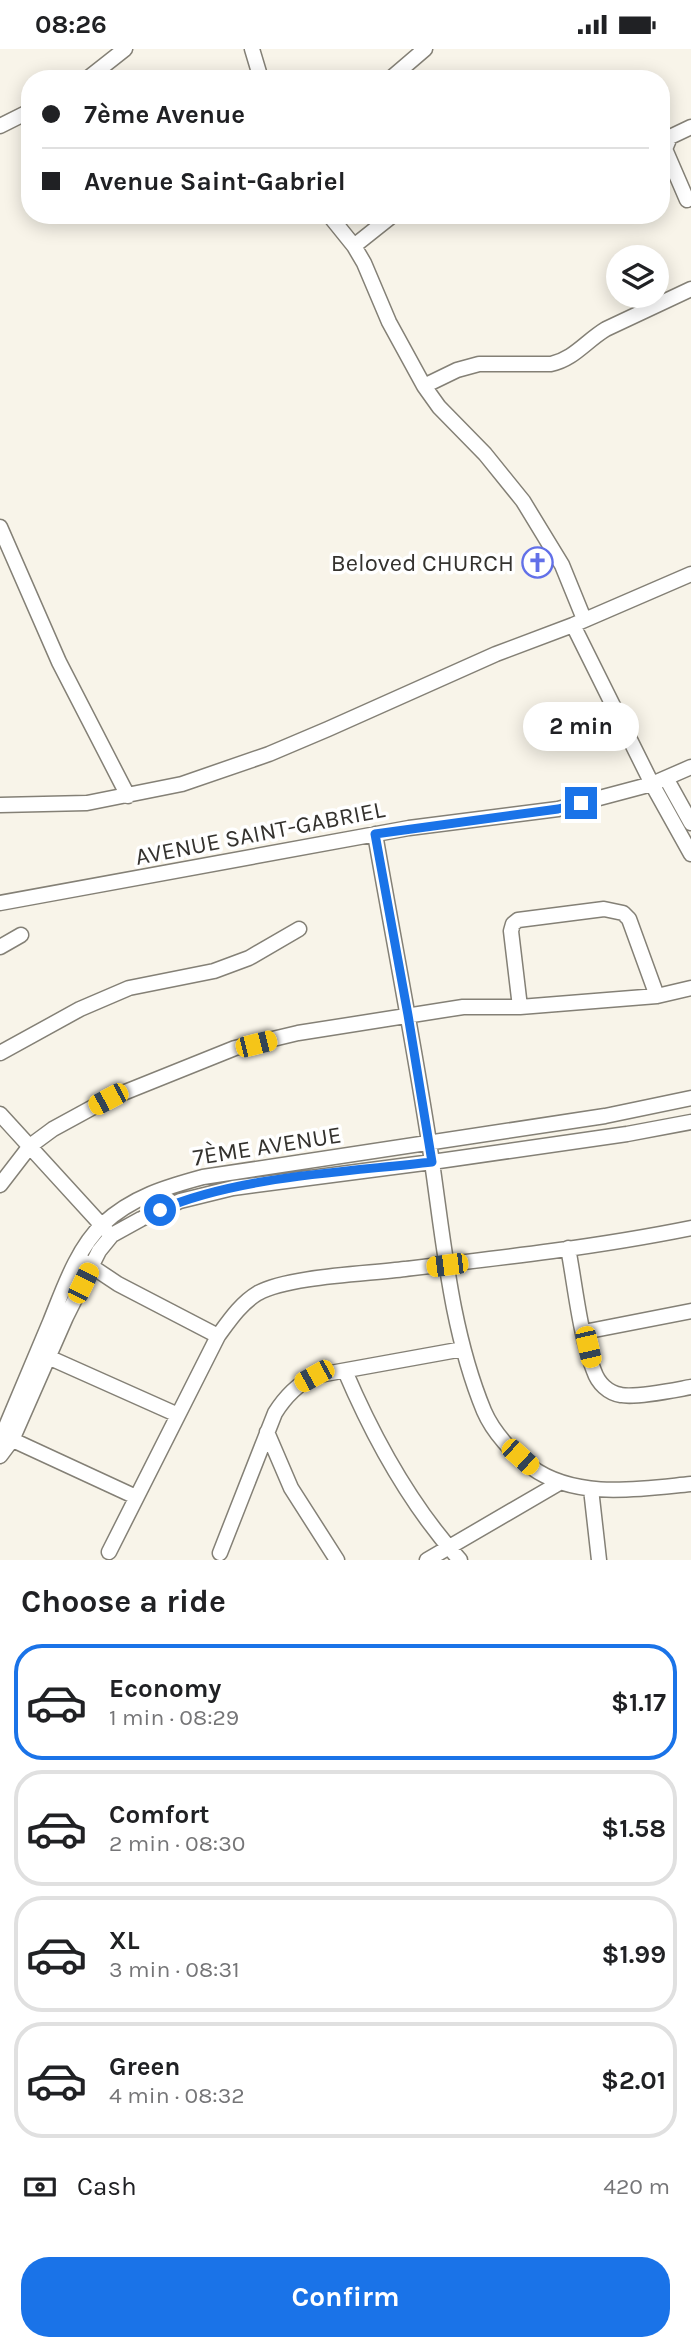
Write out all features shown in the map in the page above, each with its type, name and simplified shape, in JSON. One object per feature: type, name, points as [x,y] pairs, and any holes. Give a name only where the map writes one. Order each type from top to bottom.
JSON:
[{"type":"street","points":[[98,70],[125,49]]},
{"type":"street","points":[[252,49],[258,70]]},
{"type":"street","points":[[400,70],[425,49]]},
{"type":"street","points":[[0,126],[21,116]]},
{"type":"street","points":[[670,137],[691,127]]},
{"type":"street","points":[[670,160],[690,204]]},
{"type":"street","points":[[336,224],[364,263],[389,322],[424,386],[439,407],[485,454],[523,501],[562,565],[578,622],[659,781],[691,854]]},
{"type":"street","points":[[354,246],[382,224]]},
{"type":"street","points":[[424,386],[457,370],[479,364],[562,362],[606,329],[691,289]]},
{"type":"street","points":[[0,527],[59,662],[128,796]]},
{"type":"street","points":[[0,805],[87,803],[182,784],[269,754],[496,654],[691,574]]},
{"type":"street","name":"AVENUE SAINT-GABRIEL","points":[[0,903],[375,834],[558,809],[659,781],[691,767]]},
{"type":"street","points":[[659,781],[691,823]]},
{"type":"street","points":[[375,834],[463,1349],[486,1415],[508,1445],[532,1468],[561,1482],[592,1489],[640,1489],[691,1484]]},
{"type":"street","points":[[520,1007],[511,931],[513,924],[518,920],[604,909],[622,913],[629,919],[657,996]]},
{"type":"street","points":[[0,1053],[69,1015],[129,988],[214,971],[249,958],[299,929]]},
{"type":"street","points":[[0,947],[21,935]]},
{"type":"street","points":[[0,1185],[30,1146],[54,1129],[108,1099],[235,1048],[298,1033],[463,1007],[520,1007],[657,996],[691,988]]},
{"type":"street","name":"7ÈME AVENUE","points":[[0,1456],[62,1291],[127,1205],[159,1189],[203,1177],[605,1116],[691,1098]]},
{"type":"street","points":[[0,1114],[107,1230]]},
{"type":"street","name":"7ÈME AVENUE","points":[[107,1230],[141,1219],[180,1201],[233,1188],[627,1134],[691,1122]]},
{"type":"street","points":[[109,1552],[218,1336],[237,1311],[257,1294],[284,1283],[447,1265],[691,1228]]},
{"type":"street","points":[[568,1248],[593,1370],[600,1383],[609,1391],[622,1396],[691,1387]]},
{"type":"street","points":[[85,1262],[118,1284],[218,1336]]},
{"type":"street","name":"7ÈME AVENUE","points":[[5,1440],[48,1357],[85,1262]]},
{"type":"street","points":[[584,1332],[691,1311]]},
{"type":"street","points":[[220,1553],[267,1432],[285,1398],[300,1384],[314,1376],[463,1349]]},
{"type":"street","points":[[48,1357],[178,1415]]},
{"type":"street","points":[[345,1371],[362,1411],[402,1485],[460,1560]]},
{"type":"street","points":[[267,1432],[292,1488],[337,1560]]},
{"type":"street","points":[[5,1440],[136,1497]]},
{"type":"street","points":[[427,1560],[561,1482]]},
{"type":"street","points":[[592,1489],[599,1560]]},
{"type":"place","name":"Beloved CHURCH","points":[[537,563]]},
{"type":"route","points":[[160,1210],[180,1201],[233,1188],[432,1162],[375,834],[558,809],[581,803]]}]
